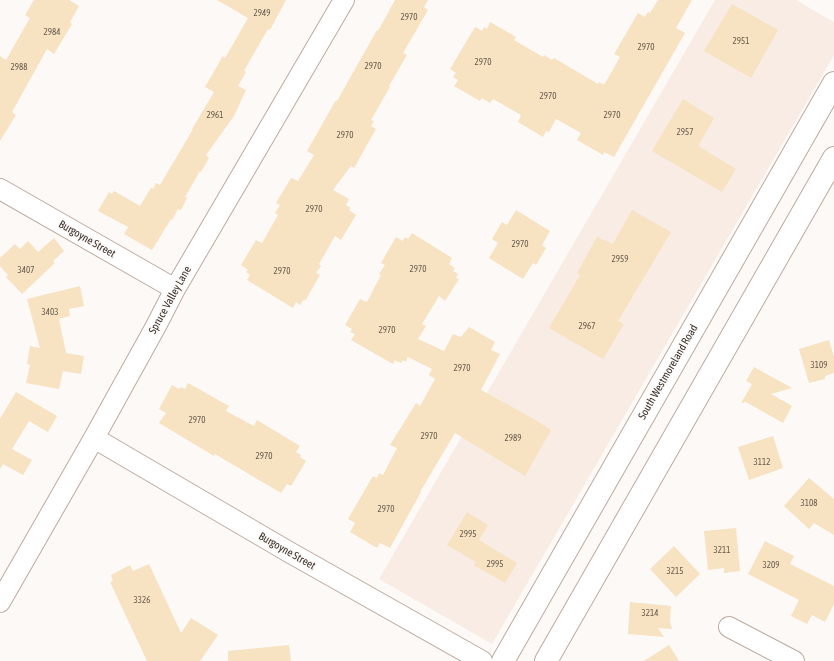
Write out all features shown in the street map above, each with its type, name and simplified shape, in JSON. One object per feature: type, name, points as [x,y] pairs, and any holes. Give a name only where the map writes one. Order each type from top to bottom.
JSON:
[{"type":"main road","name":"South Westmoreland Road","points":[[503,661],[834,83]]},
{"type":"main road","points":[[546,661],[834,158]]},
{"type":"street","name":"Spruce Valley Lane","points":[[0,602],[94,438],[175,289],[344,0]]},
{"type":"street","name":"Burgoyne Street","points":[[0,189],[175,289]]},
{"type":"street","name":"Burgoyne Street","points":[[94,438],[289,552],[482,661]]},
{"type":"street","points":[[729,627],[794,661]]},
{"type":"shaded area","points":[[715,0],[796,0],[834,22],[834,55],[492,644],[379,579]]},
{"type":"building","points":[[34,0],[69,0],[79,6],[70,22],[72,24],[54,54],[47,49],[12,112],[16,115],[0,141],[0,56],[6,60],[30,18],[25,15]]},
{"type":"building","points":[[217,0],[286,0],[270,30],[268,29],[244,71],[246,72],[238,86],[246,90],[234,116],[206,155],[209,158],[185,197],[187,198],[181,210],[178,209],[152,250],[124,234],[128,227],[98,211],[109,192],[112,194],[114,191],[140,206],[151,188],[153,189],[156,183],[160,185],[214,92],[205,87],[223,56],[225,58],[248,18]]},
{"type":"building","points":[[395,0],[428,0],[424,7],[428,10],[403,53],[407,55],[371,120],[374,121],[371,126],[376,129],[354,168],[351,166],[333,190],[349,199],[346,205],[351,208],[349,210],[356,215],[341,240],[335,236],[319,264],[321,266],[316,273],[320,275],[305,301],[304,299],[300,305],[296,302],[293,308],[247,280],[250,275],[246,272],[248,270],[241,265],[256,240],[262,243],[278,215],[275,213],[280,205],[276,203],[291,178],[298,181],[314,155],[307,151]]},
{"type":"building","points":[[658,0],[692,0],[676,28],[685,33],[614,157],[604,152],[603,155],[577,140],[581,133],[556,119],[549,132],[546,131],[543,137],[518,122],[521,115],[493,99],[490,103],[482,98],[480,101],[454,86],[458,80],[453,77],[456,73],[450,69],[475,27],[482,31],[484,27],[487,29],[490,22],[516,37],[514,40],[543,57],[544,55],[552,60],[554,58],[598,84],[599,82],[604,85],[620,57],[614,54],[638,13],[645,17],[648,12],[650,13]]},
{"type":"building","points":[[732,4],[778,30],[751,78],[704,51]]},
{"type":"building","points":[[683,99],[714,118],[698,146],[736,169],[722,192],[652,151]]},
{"type":"building","points":[[516,210],[550,231],[542,245],[546,248],[536,265],[533,263],[523,279],[489,258],[498,243],[492,239],[502,222],[507,225]]},
{"type":"building","points":[[632,210],[671,232],[618,321],[624,324],[603,359],[549,328],[580,275],[577,273],[597,237],[613,244]]},
{"type":"building","points":[[412,233],[452,258],[449,264],[455,268],[453,271],[458,274],[456,278],[459,279],[445,301],[439,296],[422,324],[426,326],[418,339],[444,351],[453,334],[461,337],[469,327],[495,342],[491,350],[500,354],[481,390],[551,430],[525,476],[455,433],[420,492],[390,548],[380,543],[377,548],[350,532],[355,523],[348,519],[373,476],[377,478],[379,473],[383,475],[397,448],[390,445],[416,403],[420,406],[435,379],[429,375],[432,369],[408,357],[406,362],[403,360],[401,363],[395,360],[393,364],[351,340],[355,334],[350,332],[352,329],[345,325],[360,299],[367,302],[381,275],[379,274],[385,265],[381,263],[396,237],[403,241],[405,237],[408,239]]},
{"type":"building","points":[[54,238],[64,251],[53,261],[55,263],[22,294],[6,277],[8,275],[0,266],[0,258],[15,244],[20,249],[28,241],[38,252]]},
{"type":"building","points":[[80,286],[84,306],[69,309],[70,316],[59,319],[66,353],[84,356],[81,374],[63,371],[59,389],[26,383],[30,365],[27,364],[30,346],[40,348],[27,299]]},
{"type":"building","points":[[829,340],[834,357],[834,373],[825,376],[825,379],[809,383],[799,349]]},
{"type":"building","points":[[754,367],[792,388],[771,394],[792,406],[783,423],[746,402],[741,403],[752,384],[746,381]]},
{"type":"building","points":[[188,383],[229,406],[226,411],[254,426],[257,420],[300,446],[296,452],[306,461],[291,486],[287,484],[281,493],[215,454],[214,456],[159,423],[166,413],[159,409],[172,385],[179,389],[181,387],[185,389]]},
{"type":"building","points":[[16,392],[57,416],[48,432],[29,421],[12,449],[32,460],[23,475],[3,464],[0,469],[0,419]]},
{"type":"building","points":[[773,436],[783,468],[749,480],[738,447]]},
{"type":"building","points":[[809,478],[834,499],[834,535],[814,523],[809,529],[784,506]]},
{"type":"building","points":[[467,512],[488,525],[479,540],[517,563],[505,583],[474,565],[476,562],[447,545]]},
{"type":"building","points":[[736,528],[740,571],[724,573],[724,568],[708,570],[704,531]]},
{"type":"building","points":[[765,541],[794,556],[790,564],[834,586],[834,604],[825,622],[812,615],[807,624],[791,616],[799,600],[748,574]]},
{"type":"building","points":[[674,546],[700,574],[676,597],[650,569]]},
{"type":"building","points":[[149,564],[181,633],[191,618],[218,635],[200,661],[147,661],[110,582],[113,581],[111,575],[130,565],[133,571]]},
{"type":"building","points":[[630,602],[671,606],[670,621],[672,629],[658,628],[664,637],[628,634]]},
{"type":"building","points":[[289,645],[291,661],[228,661],[228,651]]},
{"type":"building","points":[[669,645],[679,661],[644,661]]}]
